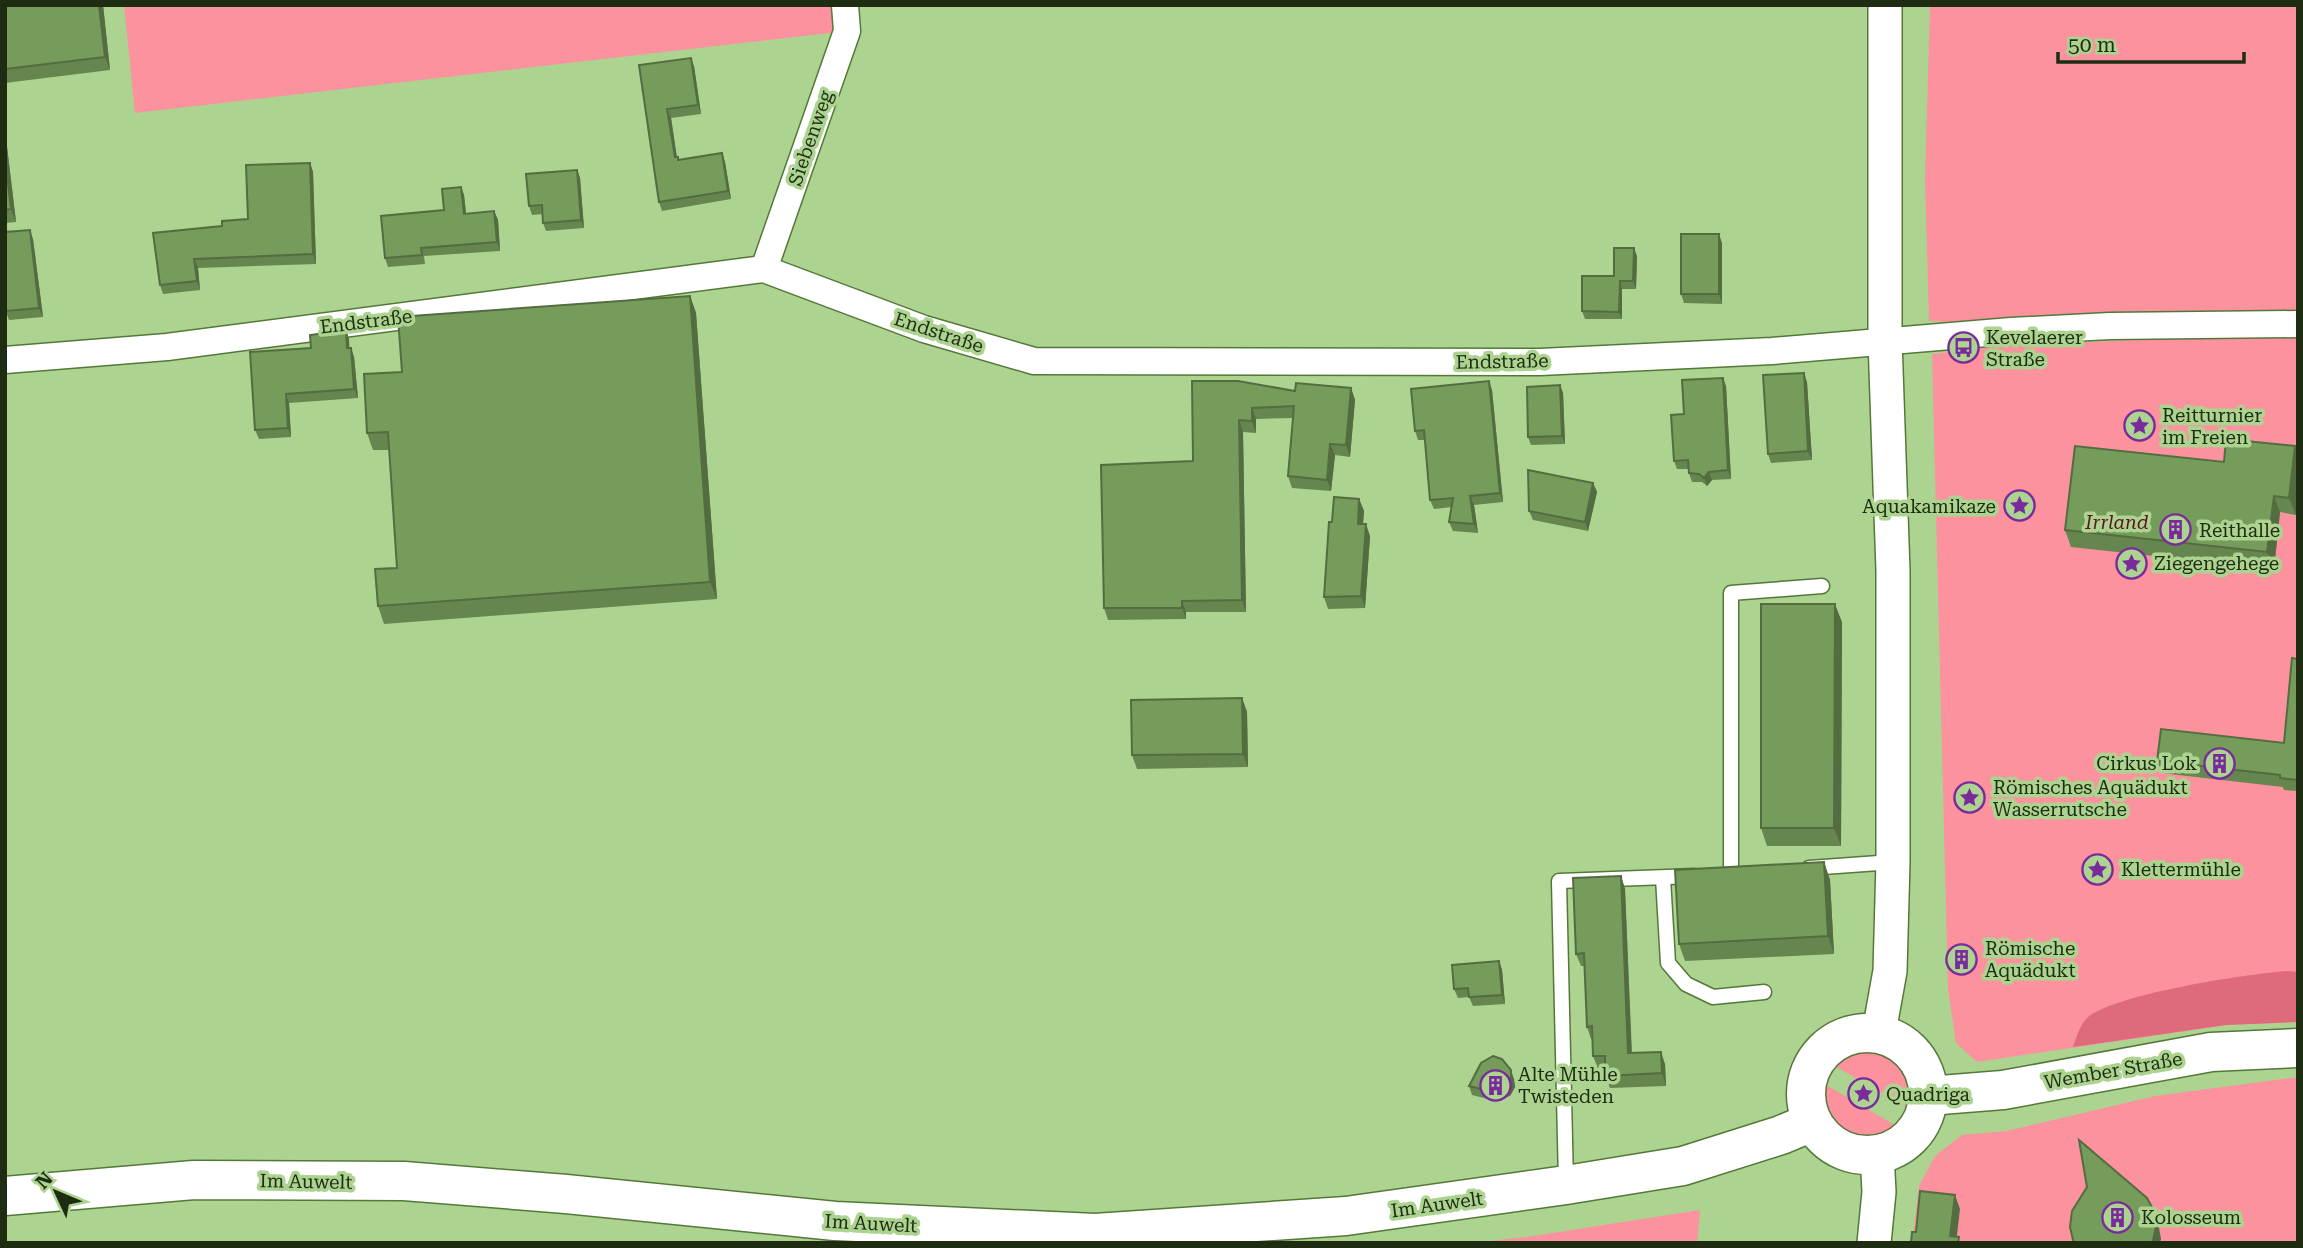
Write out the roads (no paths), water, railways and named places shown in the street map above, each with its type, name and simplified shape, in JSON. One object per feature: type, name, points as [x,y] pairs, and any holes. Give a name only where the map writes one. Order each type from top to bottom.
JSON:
[{"type":"main road","points":[[1860,1032],[1879,1032],[1904,1045],[1914,1055],[1927,1081],[1928,1096],[1924,1115],[1914,1132],[1898,1147],[1877,1154],[1859,1154],[1841,1149],[1825,1139],[1812,1122],[1806,1103],[1806,1083],[1813,1064],[1826,1049],[1842,1038],[1860,1032]]},
{"type":"main road","name":"Wember Straße","points":[[1928,1096],[2003,1090],[2211,1052],[2298,1048]]},
{"type":"main road","name":"Im Auwelt","points":[[5,1196],[194,1180],[404,1181],[835,1221],[1095,1233],[1346,1216],[1566,1185],[1683,1166],[1781,1135],[1812,1122]]},
{"type":"street","name":"Siebenweg","points":[[764,269],[847,31],[845,5]]},
{"type":"street","points":[[1879,1032],[1890,971],[1894,862],[1893,571],[1885,340],[1885,5]]},
{"type":"street","name":"Endstraße","points":[[5,360],[167,347],[764,269],[924,330],[1034,361],[1540,362],[1772,351],[1885,340]]},
{"type":"street","points":[[1885,340],[2110,326],[2298,324]]},
{"type":"street","points":[[1874,1243],[1880,1192],[1877,1154]]},
{"type":"lane","points":[[1566,1185],[1559,881],[1724,874],[1731,593],[1822,586]]},
{"type":"lane","points":[[1798,868],[1894,862]]},
{"type":"lane","points":[[1663,878],[1668,963],[1686,984],[1713,997],[1764,992]]},
{"type":"place","name":"Kevelaerer Straße","points":[[1963,348]]},
{"type":"place","name":"Reitturnier im Freien","points":[[2139,426]]},
{"type":"place","name":"Aquakamikaze","points":[[2019,506]]},
{"type":"place","name":"Reithalle","points":[[2176,530]]},
{"type":"place","name":"Ziegengehege","points":[[2131,563]]},
{"type":"place","name":"Cirkus Lok","points":[[2220,763]]},
{"type":"place","name":"Römisches Aquädukt Wasserrutsche","points":[[1970,798]]},
{"type":"place","name":"Klettermühle","points":[[2098,869]]},
{"type":"place","name":"Römische Aquädukt","points":[[1962,959]]},
{"type":"place","name":"Alte Mühle Twisteden","points":[[1495,1085]]},
{"type":"place","name":"Quadriga","points":[[1863,1094]]},
{"type":"place","name":"Kolosseum","points":[[2118,1217]]},
{"type":"park label","name":"Irrland","points":[[2117,522]]}]
